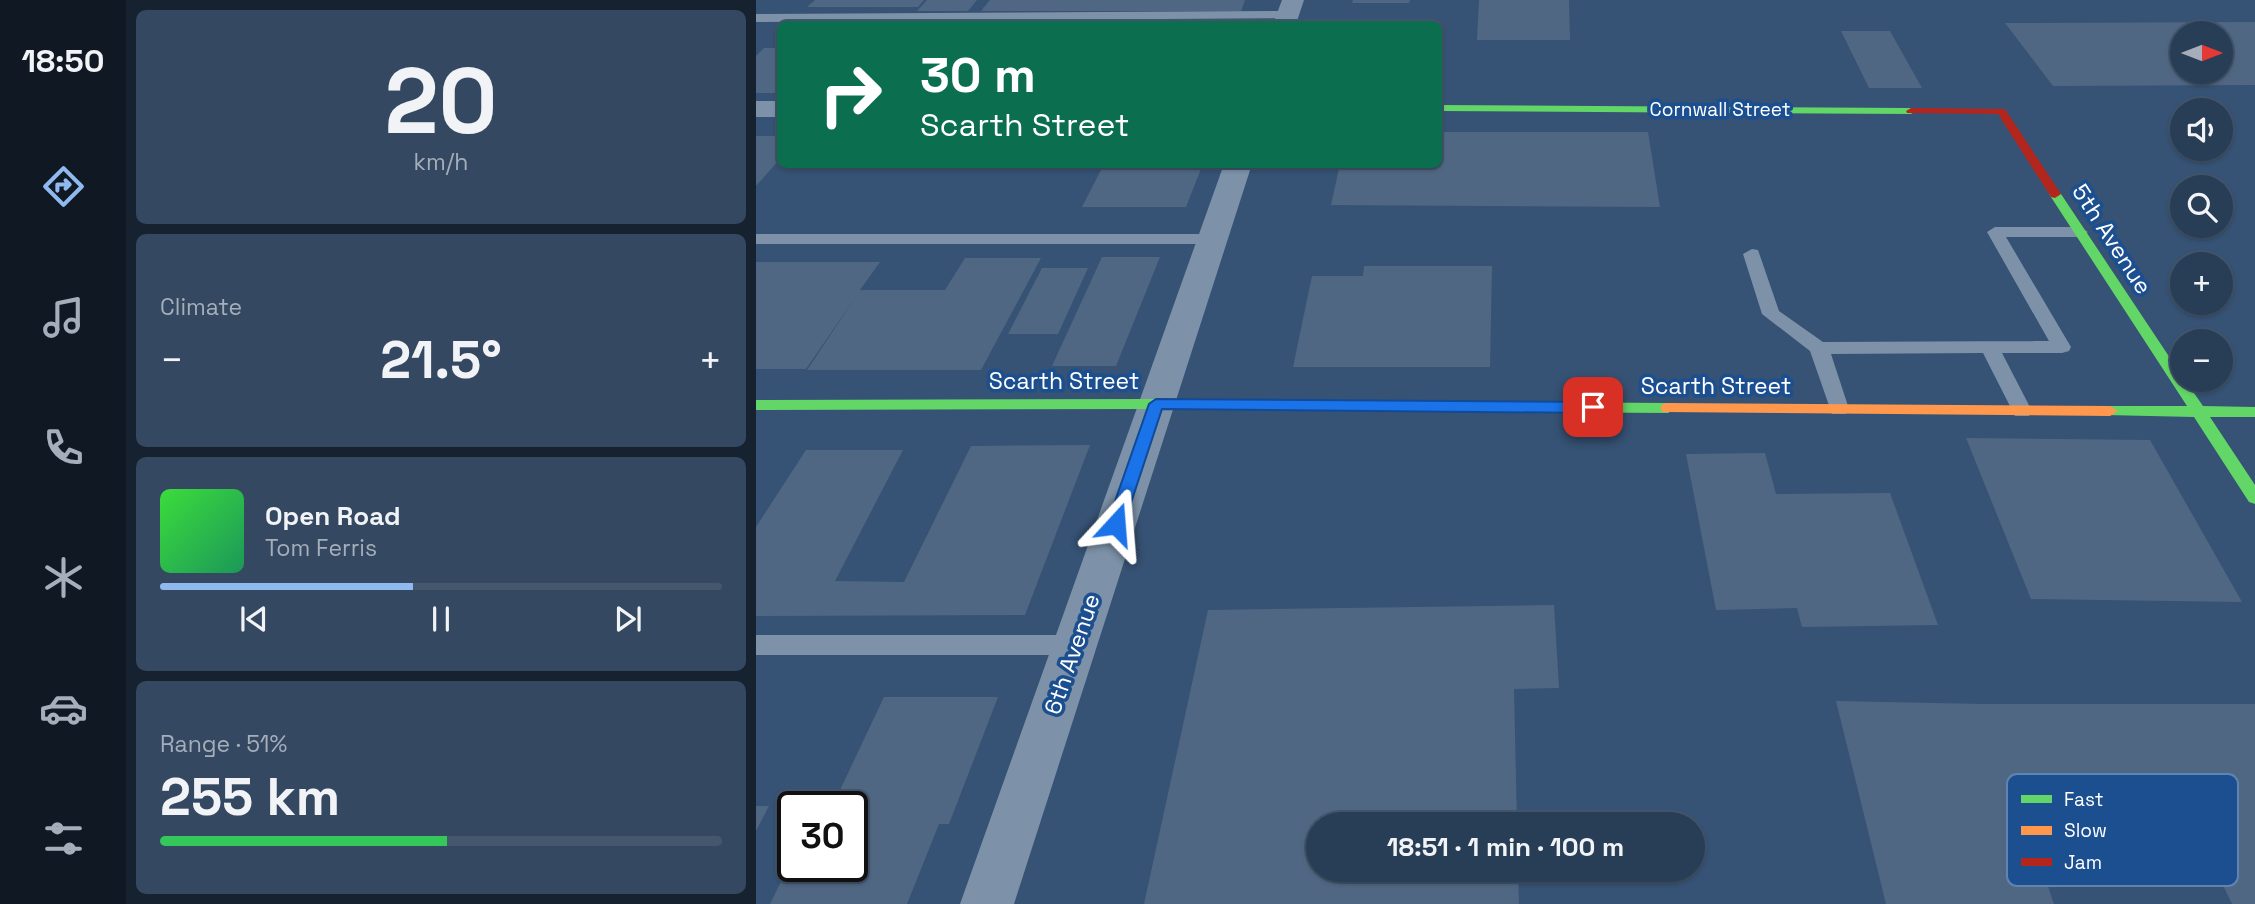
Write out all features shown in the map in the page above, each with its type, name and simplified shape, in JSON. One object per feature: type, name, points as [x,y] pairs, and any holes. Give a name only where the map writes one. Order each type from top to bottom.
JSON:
[{"type":"street","name":"Cornwall Street","points":[[1442,108],[2001,111]]},
{"type":"street","points":[[756,109],[777,109]]},
{"type":"street","name":"5th Avenue","points":[[2001,111],[2255,498]]},
{"type":"street","name":"6th Avenue","points":[[987,904],[1237,168]]},
{"type":"street","name":"Scarth Street","points":[[756,405],[1156,404],[2255,412]]},
{"type":"lane","points":[[756,18],[1289,13]]},
{"type":"lane","points":[[1752,254],[1771,314],[1819,348],[2062,347],[1995,232],[2080,232]]},
{"type":"lane","points":[[756,239],[1212,239]]},
{"type":"lane","points":[[1989,347],[2022,411]]},
{"type":"lane","points":[[1819,348],[1839,409]]},
{"type":"lane","points":[[756,645],[1075,645]]},
{"type":"building","points":[[815,0],[924,0],[918,7],[807,7]]},
{"type":"building","points":[[927,0],[977,0],[968,11],[917,11]]},
{"type":"building","points":[[990,0],[1245,0],[1241,11],[981,11]]},
{"type":"building","points":[[1353,0],[1410,0],[1409,3],[1352,3]]},
{"type":"building","points":[[1479,0],[1569,0],[1570,40],[1477,40]]},
{"type":"building","points":[[2170,22],[2170,84],[2233,84],[2233,22],[2255,22],[2255,85],[2053,86],[2005,23]]},
{"type":"building","points":[[1841,31],[1890,31],[1922,88],[1869,88]]},
{"type":"building","points":[[764,48],[777,48],[777,93],[756,93],[756,56]]},
{"type":"building","points":[[1442,132],[1648,132],[1660,207],[1331,205],[1339,168],[1442,168]]},
{"type":"building","points":[[756,136],[777,136],[777,162],[756,186]]},
{"type":"building","points":[[1102,168],[1201,168],[1186,207],[1082,207]]},
{"type":"building","points":[[1102,257],[1160,257],[1116,366],[1052,366]]},
{"type":"building","points":[[965,258],[1041,258],[981,370],[807,370],[857,295],[806,369],[756,369],[756,262],[880,262],[860,290],[945,290]]},
{"type":"building","points":[[1364,266],[1492,266],[1490,367],[1293,367],[1312,276],[1363,276]]},
{"type":"building","points":[[1042,268],[1088,268],[1058,334],[1008,334]]},
{"type":"building","points":[[1966,438],[2150,440],[2242,602],[2031,599]]},
{"type":"building","points":[[1090,445],[1025,615],[756,616],[756,527],[806,450],[903,450],[835,581],[904,582],[971,446]]},
{"type":"building","points":[[1765,453],[1776,494],[1890,493],[1938,625],[1802,627],[1797,608],[1716,610],[1686,454]]},
{"type":"building","points":[[1554,605],[1559,688],[1514,689],[1517,812],[1306,812],[1306,882],[1518,882],[1519,904],[1144,904],[1208,610]]},
{"type":"building","points":[[884,697],[998,697],[949,824],[939,824],[907,904],[770,904],[781,882],[868,882],[868,791],[840,791]]},
{"type":"building","points":[[1836,701],[2255,704],[2255,904],[2232,904],[2223,886],[2238,886],[2238,774],[2007,774],[2007,886],[2048,886],[2054,904],[1886,904]]},
{"type":"building","points":[[756,806],[769,806],[756,831]]},
{"type":"traffic: fast","points":[[1442,108],[1911,111]]},
{"type":"traffic: fast","points":[[2055,194],[2255,498]]},
{"type":"traffic: fast","points":[[756,405],[1156,404],[1668,408]]},
{"type":"traffic: fast","points":[[2110,411],[2255,412]]},
{"type":"traffic: slow","points":[[1668,408],[2110,411]]},
{"type":"traffic: jam","points":[[1911,111],[2001,111],[2055,194]]},
{"type":"route","points":[[1116,524],[1156,404],[1593,407]]}]
